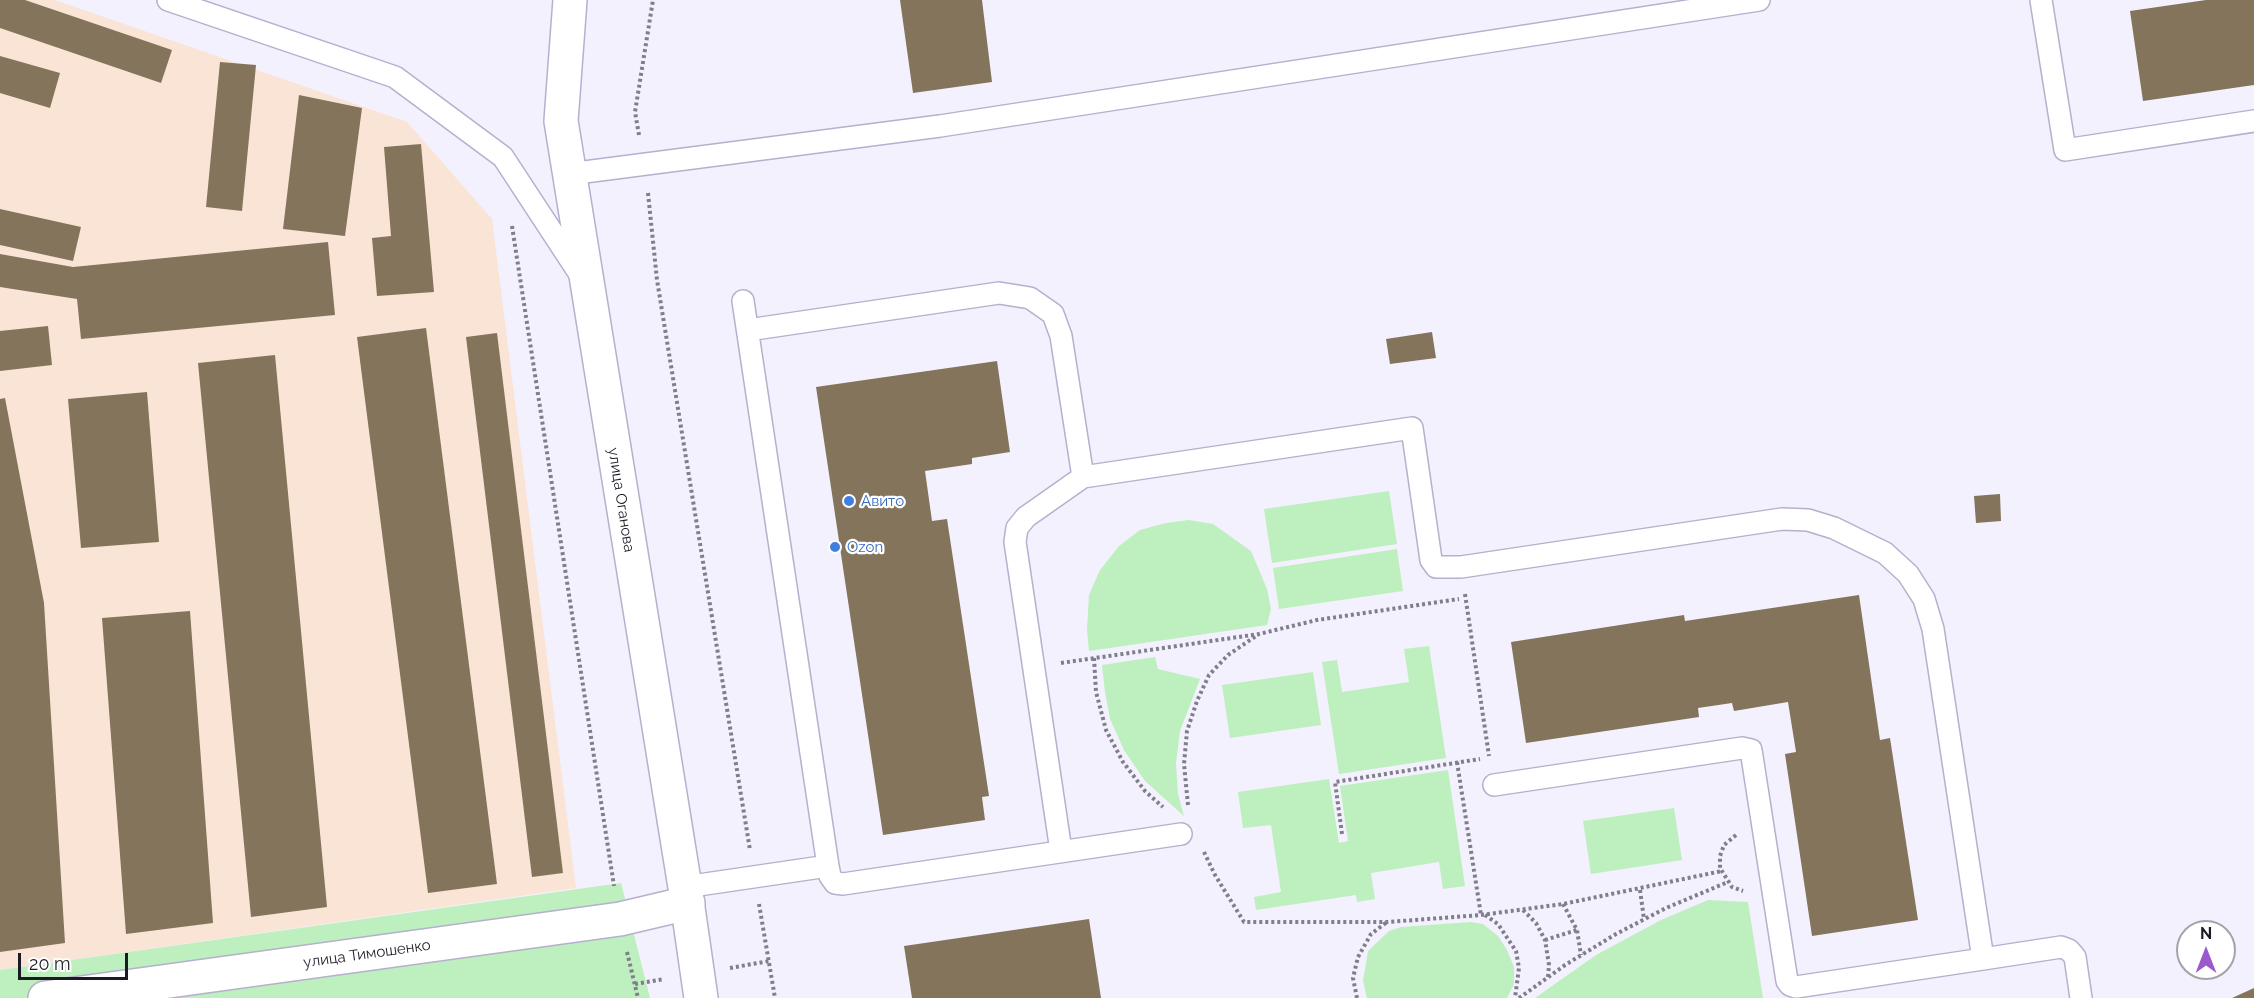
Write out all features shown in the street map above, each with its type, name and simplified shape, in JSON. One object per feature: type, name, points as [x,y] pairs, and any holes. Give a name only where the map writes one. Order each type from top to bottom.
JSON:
[{"type":"main road","name":"улица Оганова","points":[[570,0],[561,121],[686,895],[700,998]]},
{"type":"main road","name":"улица Тимошенко","points":[[45,998],[620,919],[686,895]]},
{"type":"lane","points":[[168,0],[395,77],[503,157],[586,284]]},
{"type":"lane","points":[[569,174],[645,166],[940,126],[1701,4],[1759,0]]},
{"type":"lane","points":[[2041,0],[2065,150],[2254,122]]},
{"type":"lane","points":[[748,330],[999,293],[1030,298],[1044,306],[1059,324],[1083,477]]},
{"type":"lane","points":[[743,301],[828,866],[830,876],[835,883],[843,884],[1061,851],[1190,838]]},
{"type":"lane","points":[[1061,851],[1015,542],[1017,528],[1026,517],[1083,477],[1412,428],[1431,560],[1436,567],[1461,567],[1782,519],[1808,520],[1834,528],[1885,553],[1908,574],[1924,599],[1933,629],[1983,959]]},
{"type":"lane","points":[[1494,785],[1742,748],[1751,750],[1787,981],[1790,985],[1796,987],[2061,947],[2069,950],[2074,957],[2081,998]]},
{"type":"lane","points":[[686,895],[754,877],[828,866]]},
{"type":"path","points":[[653,0],[635,112],[645,166],[657,280],[775,998]]},
{"type":"path","points":[[511,224],[620,919],[638,998]]},
{"type":"path","points":[[1461,567],[1494,785]]},
{"type":"path","points":[[1034,667],[1259,634],[1317,620],[1466,598]]},
{"type":"path","points":[[1189,807],[1185,753],[1187,731],[1197,701],[1209,675],[1228,656],[1259,634]]},
{"type":"path","points":[[1094,658],[1096,692],[1106,730],[1123,762],[1145,791],[1169,811]]},
{"type":"path","points":[[1341,834],[1335,782],[1490,757]]},
{"type":"path","points":[[1458,762],[1483,915],[1498,924],[1516,951],[1519,968],[1517,998]]},
{"type":"path","points":[[1190,838],[1244,922],[1388,922],[1483,915],[1640,890],[1722,871]]},
{"type":"path","points":[[1517,998],[1581,955],[1644,919],[1728,882]]},
{"type":"path","points":[[1640,890],[1644,919]]},
{"type":"path","points":[[1563,904],[1577,930],[1581,955]]},
{"type":"path","points":[[1523,910],[1536,923],[1545,940],[1549,958],[1547,978]]},
{"type":"path","points":[[1356,998],[1353,978],[1358,957],[1371,934],[1388,922]]},
{"type":"path","points":[[1545,940],[1577,930]]},
{"type":"shaded area","points":[[0,0],[55,0],[407,122],[492,219],[576,888],[0,970]]},
{"type":"green space","points":[[1389,491],[1397,544],[1272,563],[1264,509]]},
{"type":"green space","points":[[1189,520],[1213,524],[1251,551],[1267,589],[1271,609],[1267,625],[1089,651],[1087,630],[1089,595],[1100,570],[1119,546],[1140,530]]},
{"type":"green space","points":[[1397,549],[1403,591],[1279,609],[1273,568]]},
{"type":"green space","points":[[1429,646],[1446,758],[1339,774],[1322,662],[1337,660],[1342,692],[1409,682],[1404,649]]},
{"type":"green space","points":[[1155,657],[1158,669],[1200,679],[1180,731],[1176,763],[1178,794],[1184,816],[1145,781],[1124,750],[1110,719],[1105,692],[1102,665]]},
{"type":"green space","points":[[1313,672],[1321,725],[1230,738],[1222,685]]},
{"type":"green space","points":[[1448,770],[1465,886],[1443,889],[1439,862],[1371,873],[1375,899],[1357,902],[1356,895],[1256,910],[1254,897],[1281,892],[1271,825],[1243,828],[1238,792],[1329,779],[1339,843],[1348,841],[1340,786]]},
{"type":"green space","points":[[1674,808],[1682,860],[1591,874],[1583,821]]},
{"type":"green space","points":[[621,883],[650,998],[0,998],[0,970]]},
{"type":"green space","points":[[1708,900],[1748,902],[1763,998],[1535,998],[1596,955],[1661,920]]},
{"type":"green space","points":[[1471,922],[1483,924],[1498,936],[1507,950],[1514,967],[1514,984],[1507,998],[1367,998],[1363,981],[1368,951],[1389,931],[1401,927]]},
{"type":"building","points":[[0,0],[25,0],[172,50],[161,83],[0,28]]},
{"type":"building","points":[[900,0],[982,0],[992,82],[913,93]]},
{"type":"building","points":[[2206,0],[2254,0],[2254,85],[2143,101],[2130,11]]},
{"type":"building","points":[[0,56],[60,73],[50,108],[0,93]]},
{"type":"building","points":[[220,62],[256,65],[242,211],[206,207]]},
{"type":"building","points":[[299,95],[362,108],[345,236],[283,229]]},
{"type":"building","points":[[421,144],[434,292],[377,296],[372,238],[391,236],[384,147]]},
{"type":"building","points":[[0,209],[81,227],[73,261],[0,245]]},
{"type":"building","points":[[328,242],[335,315],[81,339],[77,299],[0,287],[0,254],[73,267]]},
{"type":"building","points":[[48,326],[52,365],[0,371],[0,331]]},
{"type":"building","points":[[426,328],[497,884],[428,893],[357,337]]},
{"type":"building","points":[[1432,332],[1436,358],[1390,364],[1386,339]]},
{"type":"building","points":[[497,333],[563,873],[532,877],[466,337]]},
{"type":"building","points":[[275,355],[327,907],[251,917],[198,363]]},
{"type":"building","points":[[997,361],[1010,452],[972,458],[972,464],[925,471],[932,521],[947,519],[989,796],[982,797],[985,820],[883,835],[816,387]]},
{"type":"building","points":[[147,392],[159,542],[81,548],[68,399]]},
{"type":"building","points":[[5,398],[44,603],[65,943],[0,952],[0,399]]},
{"type":"building","points":[[2000,494],[2001,521],[1976,523],[1974,496]]},
{"type":"building","points":[[1859,595],[1880,740],[1890,738],[1918,920],[1812,936],[1785,754],[1796,752],[1788,702],[1734,711],[1732,703],[1698,708],[1699,717],[1526,743],[1511,642],[1684,615],[1685,621]]},
{"type":"building","points":[[190,611],[213,923],[126,934],[102,618]]},
{"type":"building","points":[[1089,919],[1101,998],[912,998],[904,946]]},
{"type":"building","points":[[2254,988],[2254,998],[2232,998]]},
{"type":"place","name":"Авито","points":[[849,501]]},
{"type":"place","name":"Ozon","points":[[835,547]]}]
